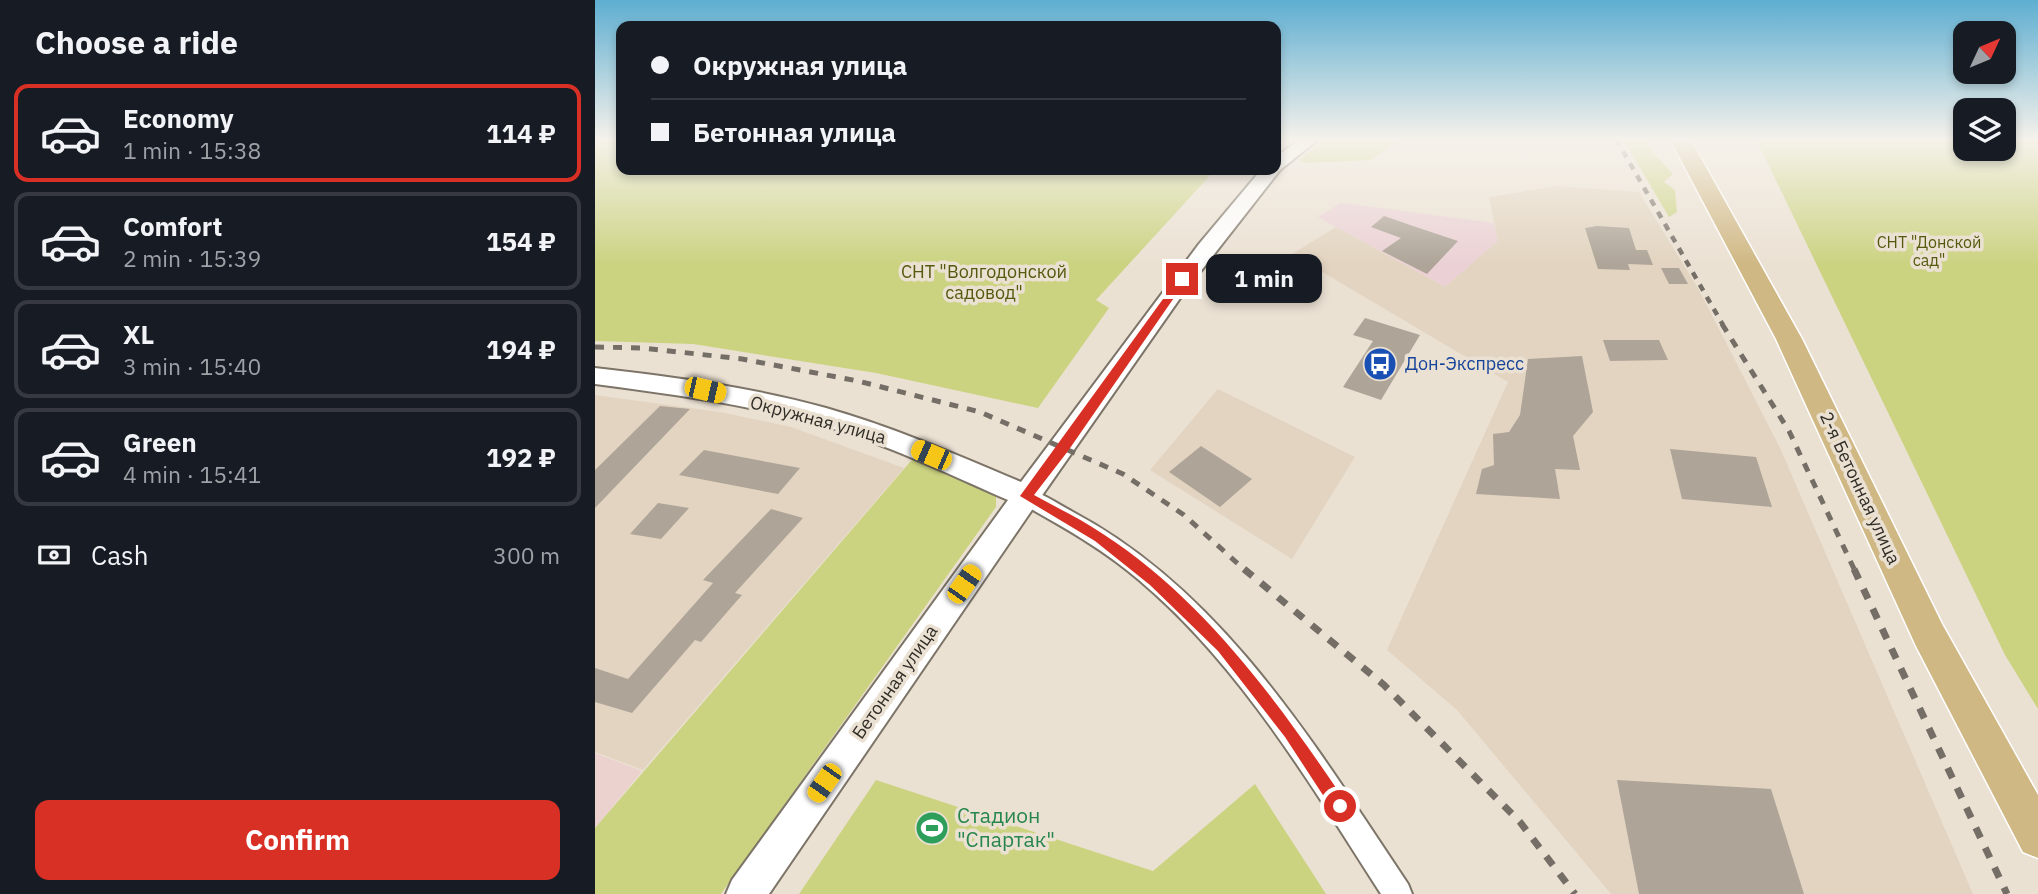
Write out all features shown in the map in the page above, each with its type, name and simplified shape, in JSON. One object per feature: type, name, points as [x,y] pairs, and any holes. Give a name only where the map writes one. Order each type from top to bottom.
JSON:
[{"type":"main road","name":"Бетонная улица","points":[[746,894],[1026,496],[1216,233],[1262,181]]},
{"type":"main road","name":"2-я Бетонная улица","points":[[1703,181],[1789,340],[1929,635],[2038,837]]},
{"type":"main road","name":"Окружная улица","points":[[595,376],[705,390],[855,426],[1026,496]]},
{"type":"street","name":"Окружная улица","points":[[1026,496],[1100,538],[1155,581],[1223,647],[1290,732],[1398,894]]},
{"type":"shaded area","points":[[1557,186],[1639,192],[1699,290],[1780,448],[1973,894],[1611,894],[1457,710],[1387,650],[1508,382],[1292,254],[1336,227],[1445,287],[1498,241],[1489,197]]},
{"type":"shaded area","points":[[1341,203],[1494,223],[1498,241],[1445,287],[1318,217]]},
{"type":"shaded area","points":[[1218,389],[1355,457],[1292,559],[1150,470]]},
{"type":"shaded area","points":[[595,395],[720,412],[791,427],[904,468],[643,770],[595,752]]},
{"type":"shaded area","points":[[595,753],[642,771],[595,828]]},
{"type":"green space","name":"СНТ \"Волгодонской садовод\"","points":[[595,181],[1205,181],[1096,300],[1109,308],[1038,408],[876,373],[693,344],[595,341]]},
{"type":"green space","points":[[1648,181],[1665,181],[1675,190],[1677,212],[1669,217]]},
{"type":"green space","name":"СНТ \"Донской сад\"","points":[[1776,181],[2038,181],[2038,709],[2005,655]]},
{"type":"green space","points":[[916,458],[996,493],[996,507],[721,894],[595,894],[595,828]]},
{"type":"green space","name":"Стадион \"Спартак\"","points":[[876,780],[1153,871],[1255,784],[1326,894],[799,894]]},
{"type":"building","points":[[1384,216],[1458,241],[1427,274],[1382,251],[1401,238],[1371,227]]},
{"type":"building","points":[[1585,228],[1629,228],[1636,250],[1647,250],[1653,265],[1628,264],[1630,270],[1598,269]]},
{"type":"building","points":[[1661,268],[1679,268],[1688,284],[1669,284]]},
{"type":"building","name":"Дон-Экспресс","points":[[1365,318],[1420,335],[1381,400],[1343,387],[1373,341],[1353,335]]},
{"type":"building","points":[[1603,340],[1659,340],[1668,360],[1610,361]]},
{"type":"building","points":[[1582,356],[1593,412],[1573,436],[1580,470],[1555,469],[1560,499],[1476,494],[1482,469],[1494,465],[1493,434],[1509,432],[1520,415],[1528,359]]},
{"type":"building","points":[[660,406],[690,409],[595,508],[595,470]]},
{"type":"building","points":[[1201,446],[1252,479],[1220,507],[1169,472]]},
{"type":"building","points":[[1670,449],[1756,457],[1772,507],[1682,499]]},
{"type":"building","points":[[704,450],[800,468],[778,494],[679,475]]},
{"type":"building","points":[[658,503],[689,508],[661,539],[630,534]]},
{"type":"building","points":[[771,509],[803,518],[735,593],[742,595],[701,642],[695,640],[632,713],[595,702],[595,668],[628,679],[713,583],[703,580]]},
{"type":"building","points":[[1617,780],[1771,789],[1804,894],[1639,894]]},
{"type":"railway","points":[[1640,181],[1723,325]]},
{"type":"railway","points":[[1722,324],[1789,431],[1855,571]]},
{"type":"railway","points":[[595,347],[643,348],[742,359],[858,381],[980,412],[1123,474],[1184,515],[1246,571]]},
{"type":"railway","points":[[1244,569],[1384,685],[1520,822],[1575,894]]},
{"type":"railway","points":[[1854,569],[2007,894]]},
{"type":"place","name":"Дон-Экспресс","points":[[1380,364]]},
{"type":"place","name":"Стадион \"Спартак\"","points":[[932,828]]},
{"type":"route","points":[[1182,279],[1026,496],[1100,538],[1155,581],[1223,647],[1290,732],[1340,806]]}]
